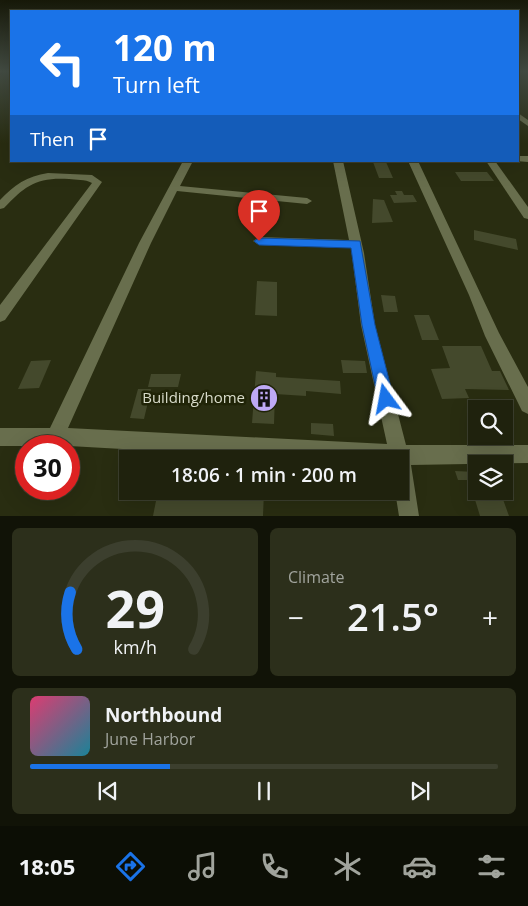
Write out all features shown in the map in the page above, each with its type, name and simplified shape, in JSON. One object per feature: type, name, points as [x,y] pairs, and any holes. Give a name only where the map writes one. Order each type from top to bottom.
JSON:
[{"type":"street","points":[[519,115],[528,124]]},
{"type":"street","points":[[56,435],[145,243],[187,162]]},
{"type":"street","points":[[338,162],[356,244],[368,325],[398,450]]},
{"type":"street","points":[[413,162],[476,295],[492,336],[528,405]]},
{"type":"street","points":[[491,162],[528,215]]},
{"type":"street","points":[[0,206],[22,184],[37,178],[51,176],[92,178],[97,182],[75,216],[0,316]]},
{"type":"street","points":[[174,188],[307,200]]},
{"type":"street","points":[[259,241],[356,244]]},
{"type":"street","points":[[0,436],[15,436]]},
{"type":"street","points":[[80,439],[269,450]]},
{"type":"street","points":[[409,458],[528,454]]},
{"type":"street","points":[[407,500],[409,516]]},
{"type":"building","points":[[373,162],[386,162],[393,178],[379,178]]},
{"type":"building","points":[[455,172],[487,172],[494,181],[461,181]]},
{"type":"building","points":[[395,191],[402,191],[404,195],[413,195],[417,202],[394,203],[390,195],[397,195]]},
{"type":"building","points":[[373,199],[384,200],[393,222],[372,223]]},
{"type":"building","points":[[474,230],[516,239],[518,250],[474,240]]},
{"type":"building","points":[[257,281],[277,282],[277,316],[255,315]]},
{"type":"building","points":[[381,295],[395,296],[398,312],[384,312]]},
{"type":"building","points":[[414,315],[429,315],[439,340],[422,340]]},
{"type":"building","points":[[442,346],[481,346],[492,371],[500,371],[509,390],[465,389],[469,398],[442,399],[431,369],[450,368]]},
{"type":"building","points":[[51,360],[39,388],[18,389],[31,361]]},
{"type":"building","points":[[341,360],[365,361],[367,373],[343,373]]},
{"type":"building","points":[[256,371],[276,373],[276,377],[340,381],[341,394],[306,391],[306,396],[275,394],[274,424],[252,423]]},
{"type":"building","points":[[151,374],[181,374],[178,387],[148,387]]},
{"type":"building","points":[[138,389],[151,389],[144,419],[130,418]]},
{"type":"building","points":[[311,423],[333,424],[334,436],[311,434]]},
{"type":"building","points":[[455,471],[468,472],[468,480],[458,480]]},
{"type":"building","points":[[156,500],[264,500],[263,516],[153,516]]},
{"type":"building","points":[[475,500],[503,500],[509,516],[480,516]]},
{"type":"place","name":"Building/home","points":[[264,398]]},
{"type":"route","points":[[259,241],[356,244],[368,325],[386,399]]}]
